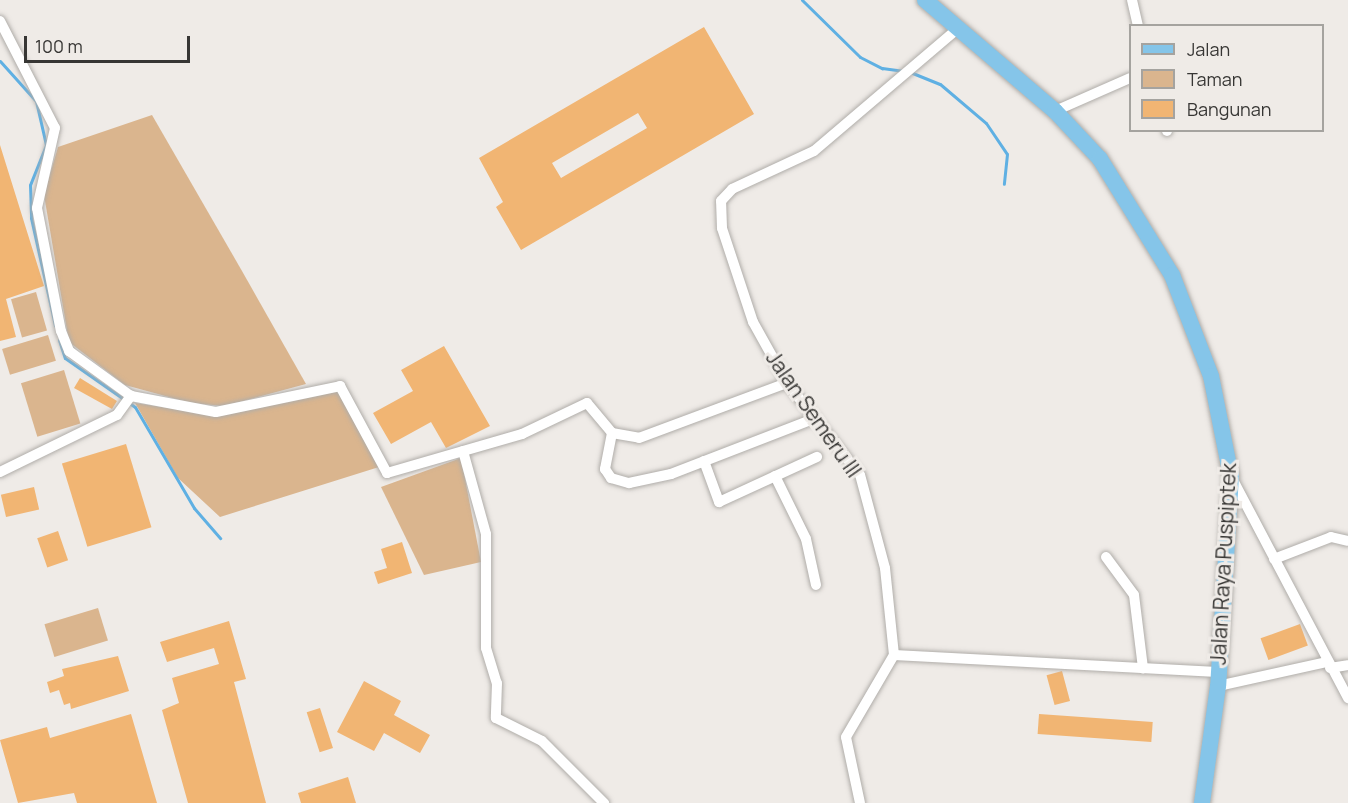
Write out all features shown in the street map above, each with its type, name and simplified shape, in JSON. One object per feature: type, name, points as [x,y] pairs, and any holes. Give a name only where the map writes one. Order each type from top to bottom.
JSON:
[{"type":"main road","name":"Jalan Raya Puspiptek","points":[[925,0],[956,30],[1055,111],[1117,182],[1172,275],[1223,416],[1231,476],[1218,679],[1202,803]]},
{"type":"street","points":[[1134,1],[1138,24]]},
{"type":"street","points":[[0,21],[55,128],[37,208],[62,331],[69,351],[128,400],[216,412],[340,386],[387,473],[545,425],[587,403],[612,433],[623,438],[649,436],[787,383]]},
{"type":"street","name":"Jalan Semeru III","points":[[894,655],[885,568],[865,488],[852,462],[787,383],[747,306],[722,228],[721,201],[732,189],[814,151],[956,30]]},
{"type":"street","points":[[1055,111],[1129,79]]},
{"type":"street","points":[[0,472],[117,415],[128,400]]},
{"type":"street","points":[[612,433],[605,468],[620,482],[645,481],[816,418]]},
{"type":"street","points":[[463,451],[486,534],[486,648],[498,690],[496,718],[542,741],[604,803]]},
{"type":"street","points":[[704,461],[719,502],[818,457]]},
{"type":"street","points":[[775,476],[806,539],[816,585]]},
{"type":"street","points":[[1231,476],[1328,665],[1348,698]]},
{"type":"street","points":[[1274,559],[1331,537],[1348,541]]},
{"type":"street","points":[[1106,557],[1134,594],[1143,668]]},
{"type":"street","points":[[860,803],[846,737],[894,655],[1143,668],[1218,679],[1328,665],[1348,665]]},
{"type":"green space","points":[[152,115],[306,384],[224,406],[191,403],[125,385],[69,342],[44,195],[58,147]]},
{"type":"green space","points":[[36,292],[47,330],[22,338],[11,299]]},
{"type":"green space","points":[[48,335],[56,361],[10,375],[2,349]]},
{"type":"green space","points":[[64,370],[80,424],[37,437],[21,383]]},
{"type":"green space","points":[[330,389],[340,391],[379,467],[220,517],[178,478],[135,403],[221,416]]},
{"type":"green space","points":[[461,458],[481,562],[424,575],[381,487]]},
{"type":"green space","points":[[98,608],[108,641],[54,657],[44,624]]},
{"type":"building","points":[[704,27],[754,114],[521,250],[496,207],[503,202],[479,158]],"holes":[[[638,113],[647,128],[561,178],[552,163]]]},
{"type":"building","points":[[0,145],[44,286],[6,299],[16,337],[0,341]]},
{"type":"building","points":[[444,346],[490,426],[446,448],[431,422],[391,444],[373,413],[413,391],[401,370]]},
{"type":"building","points":[[80,378],[117,401],[112,409],[74,388]]},
{"type":"building","points":[[126,444],[151,527],[87,547],[62,464]]},
{"type":"building","points":[[34,487],[39,509],[6,517],[1,495]]},
{"type":"building","points":[[58,531],[68,560],[47,567],[37,538]]},
{"type":"building","points":[[402,542],[412,573],[378,584],[374,572],[387,568],[381,549]]},
{"type":"building","points":[[229,621],[246,679],[234,682],[266,803],[188,803],[162,710],[179,703],[172,678],[219,664],[214,648],[167,662],[160,642]]},
{"type":"building","points":[[1300,624],[1308,646],[1268,660],[1261,638]]},
{"type":"building","points":[[118,656],[129,691],[71,709],[70,703],[64,705],[59,690],[50,693],[47,682],[64,676],[62,669]]},
{"type":"building","points":[[1062,671],[1070,701],[1055,705],[1047,675]]},
{"type":"building","points":[[364,681],[401,701],[394,715],[430,735],[420,753],[384,733],[374,751],[337,732]]},
{"type":"building","points":[[320,708],[333,748],[320,752],[307,712]]},
{"type":"building","points":[[131,714],[157,803],[77,803],[74,793],[18,803],[0,740],[47,727],[50,738]]},
{"type":"building","points":[[1039,714],[1153,722],[1151,742],[1038,734]]},
{"type":"building","points":[[348,777],[356,803],[301,803],[298,793]]},
{"type":"waterway","points":[[802,0],[860,57],[882,68],[904,71]]},
{"type":"waterway","points":[[0,61],[36,101],[46,145],[30,185],[31,218],[55,325]]},
{"type":"waterway","points":[[910,72],[940,84],[986,123],[1007,154],[1004,184]]},
{"type":"waterway","points":[[59,340],[65,358],[135,407],[194,508],[220,538]]}]
